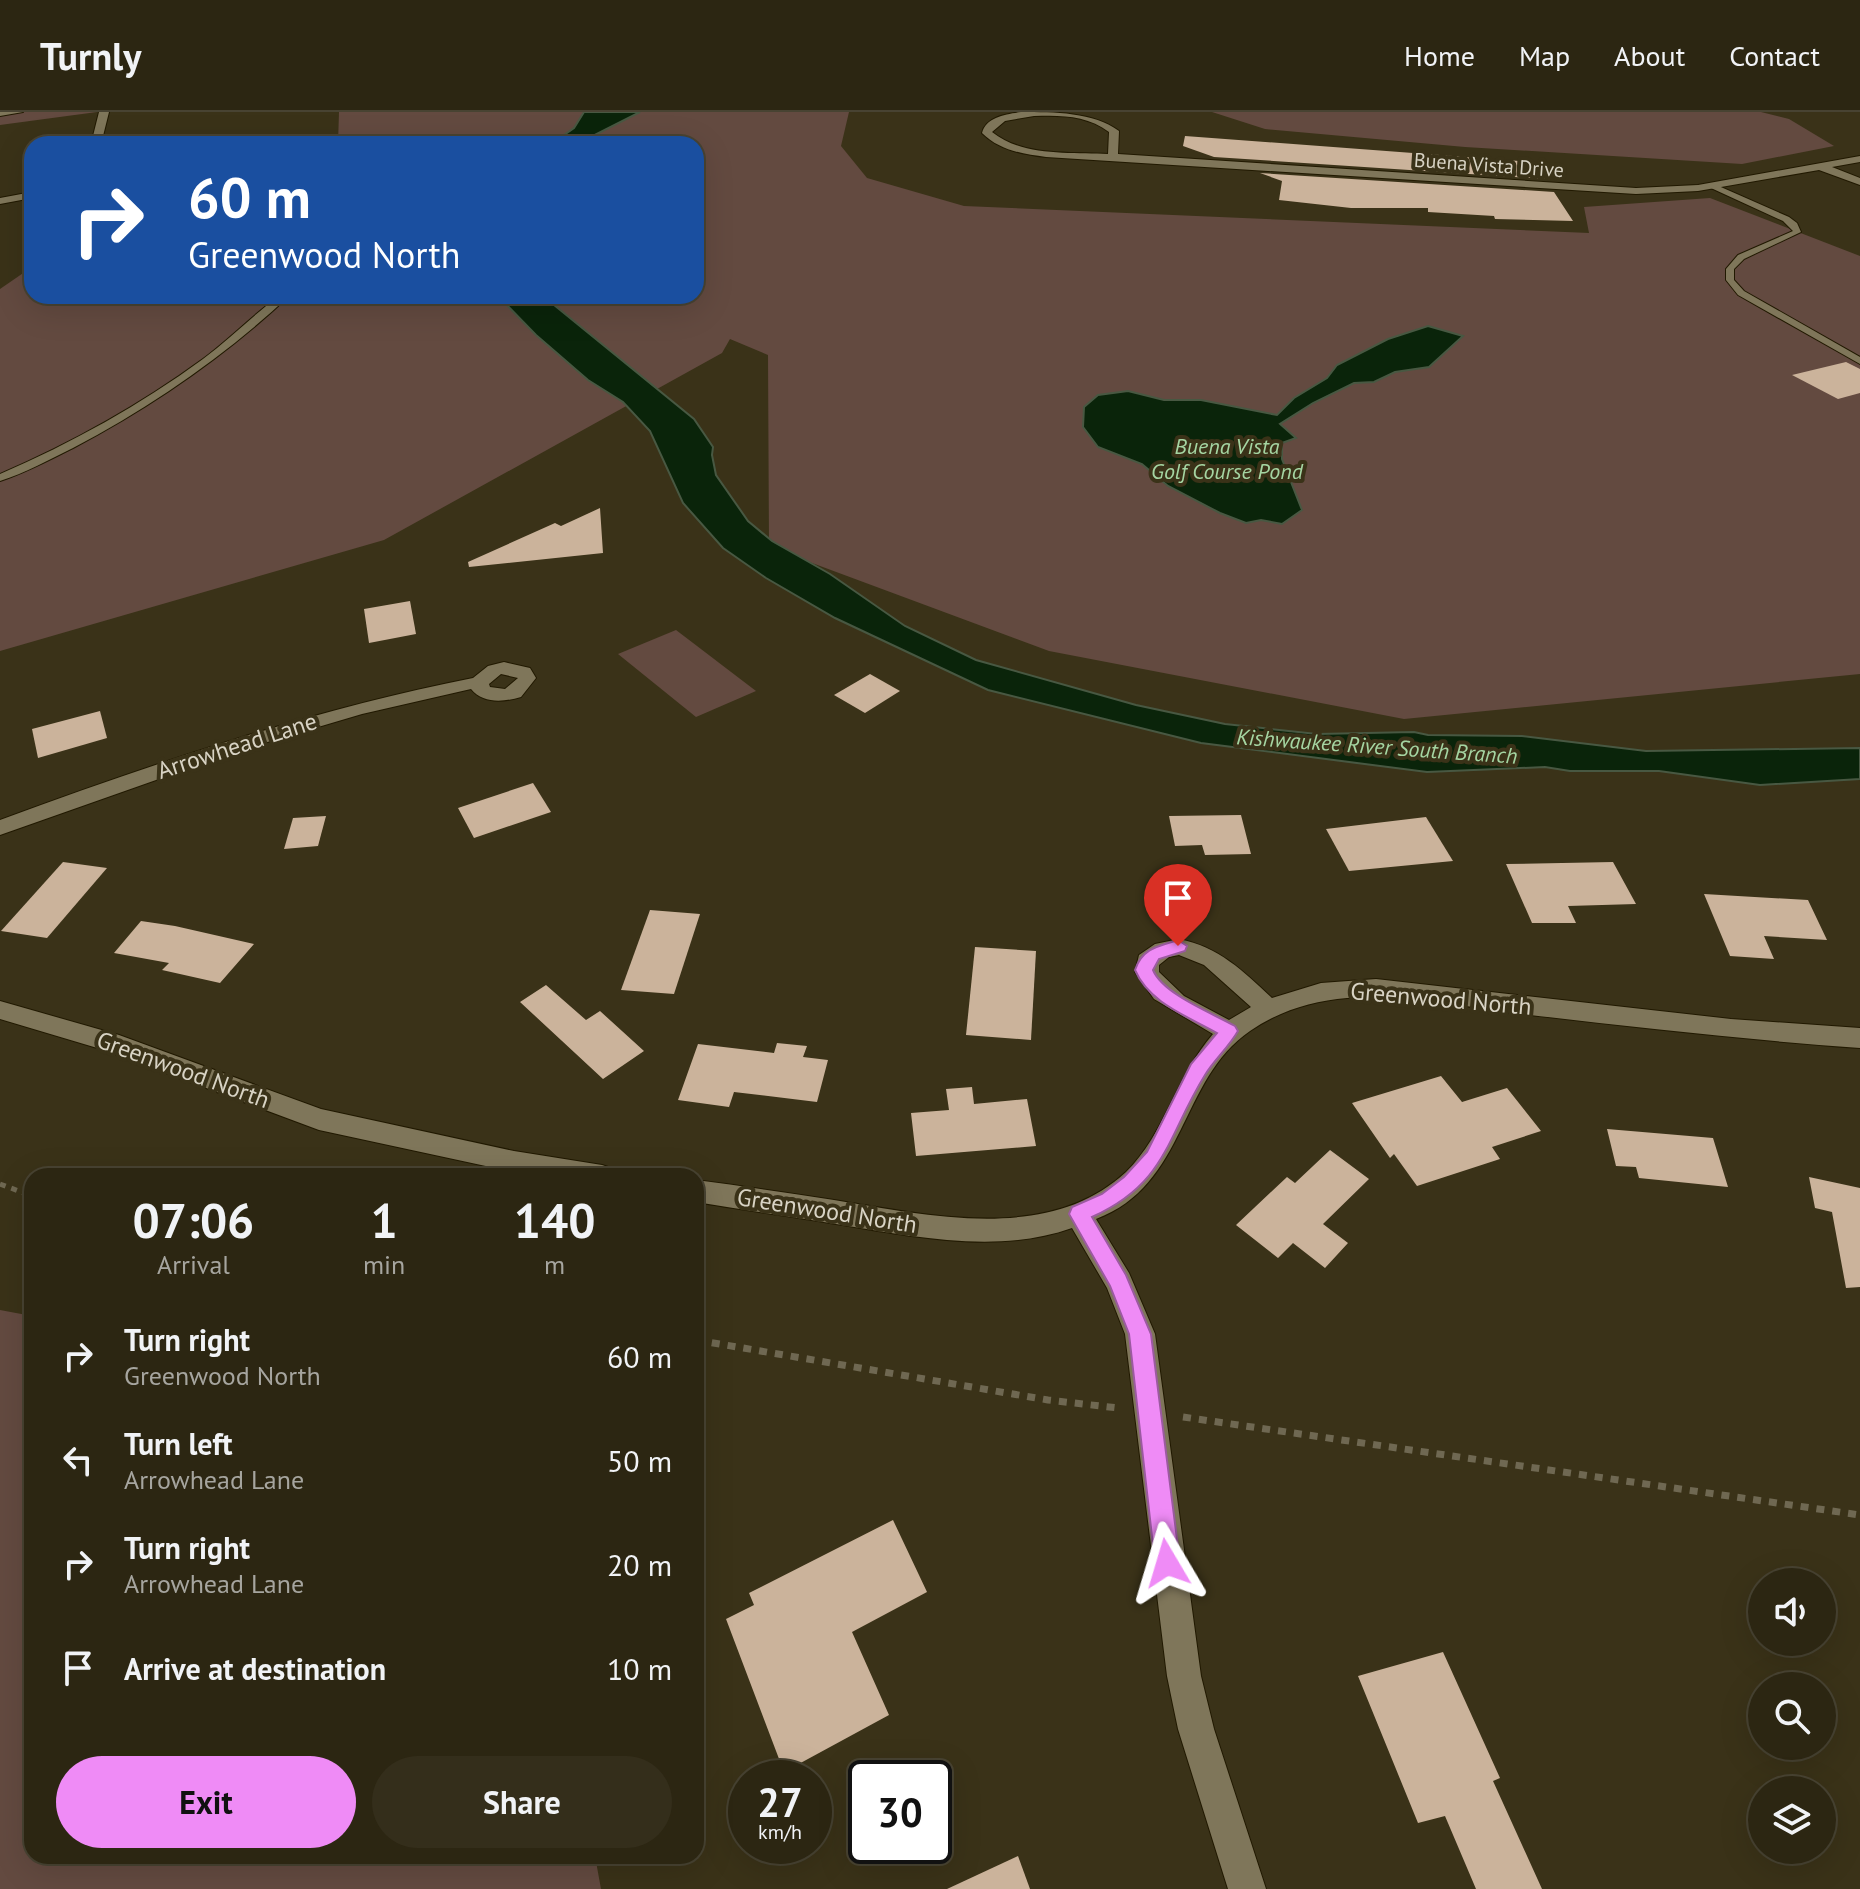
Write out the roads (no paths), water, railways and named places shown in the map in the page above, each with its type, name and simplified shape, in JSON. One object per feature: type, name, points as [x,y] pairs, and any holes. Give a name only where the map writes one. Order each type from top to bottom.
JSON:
[{"type":"street","points":[[98,136],[104,112]]},
{"type":"street","name":"Buena Vista Drive","points":[[1113,157],[1114,131],[1104,123],[1085,116],[1021,114],[995,121],[987,129],[990,137],[1013,148],[1113,157],[1608,191],[1660,191],[1714,186],[1860,159]]},
{"type":"street","points":[[1820,167],[1860,182]]},
{"type":"street","points":[[0,201],[24,196]]},
{"type":"street","name":"Arrowhead Lane","points":[[0,828],[128,781],[361,706],[479,682]]},
{"type":"street","points":[[1229,1031],[1162,994],[1149,982],[1144,970],[1147,961],[1166,948],[1193,948],[1222,967],[1269,1009]]},
{"type":"street","name":"Greenwood North","points":[[704,1192],[908,1225],[983,1231],[1045,1225],[1079,1214],[1110,1200],[1154,1158],[1198,1070],[1229,1031],[1269,1009],[1321,992],[1389,990],[1784,1034],[1860,1038]]},
{"type":"street","name":"Greenwood North","points":[[0,1010],[110,1042],[319,1119],[485,1156],[555,1168]]},
{"type":"street","points":[[1079,1214],[1132,1309],[1140,1334],[1184,1676],[1196,1729],[1247,1889]]},
{"type":"lane","points":[[0,114],[20,112]]},
{"type":"lane","points":[[1714,186],[1786,219],[1797,232],[1741,257],[1730,269],[1730,280],[1741,293],[1860,361]]},
{"type":"lane","points":[[0,478],[68,448],[145,404],[211,357],[275,304]]},
{"type":"water","points":[[584,112],[640,112],[593,136],[562,136],[574,128]]},
{"type":"water","name":"Kishwaukee River South Branch","points":[[506,304],[553,304],[694,419],[713,447],[716,475],[748,521],[772,541],[830,574],[905,626],[976,660],[1136,705],[1225,724],[1317,734],[1414,732],[1428,735],[1522,736],[1646,751],[1860,748],[1860,779],[1760,785],[1659,771],[1570,771],[1545,767],[1427,772],[1201,743],[988,690],[835,618],[766,578],[723,548],[683,503],[650,431],[623,402],[588,380]]},
{"type":"water","name":"Buena Vista Golf Course Pond","points":[[1428,326],[1463,336],[1429,367],[1395,372],[1374,382],[1354,383],[1280,424],[1296,438],[1282,443],[1282,459],[1302,510],[1282,524],[1261,520],[1246,523],[1220,513],[1168,486],[1142,464],[1098,447],[1083,427],[1084,407],[1098,395],[1128,391],[1164,400],[1201,400],[1277,415],[1294,398],[1327,378],[1337,365],[1388,339]]}]
